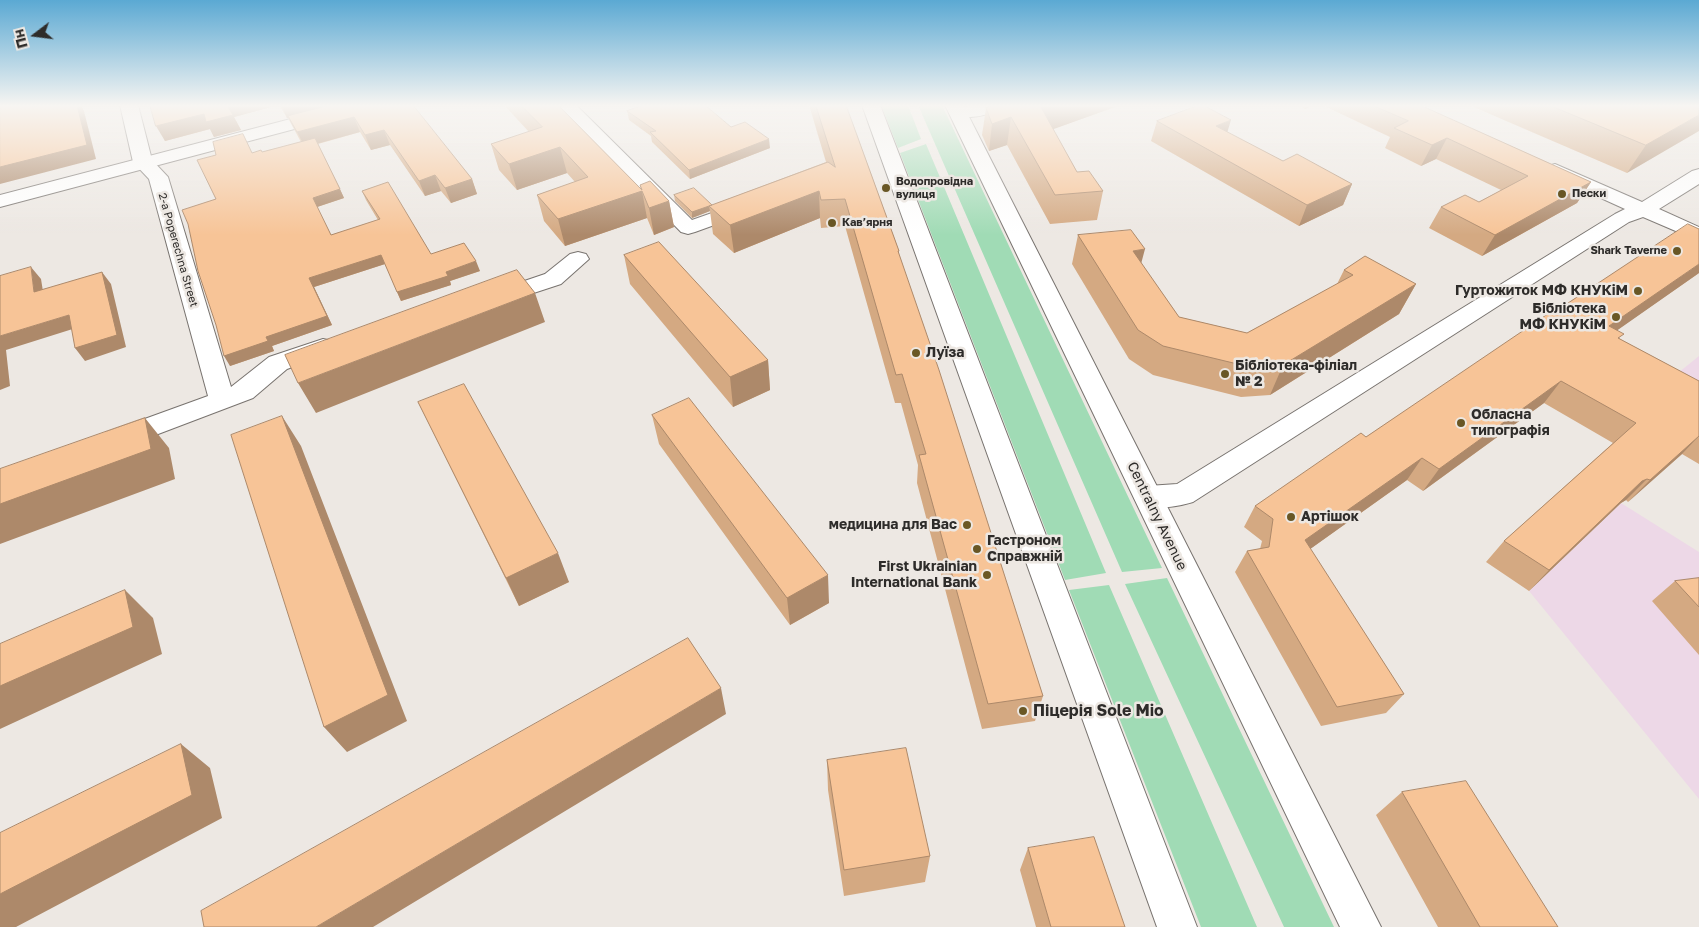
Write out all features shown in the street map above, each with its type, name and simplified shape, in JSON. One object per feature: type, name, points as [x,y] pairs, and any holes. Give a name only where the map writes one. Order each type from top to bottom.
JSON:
[{"type":"street","points":[[139,148],[142,162]]},
{"type":"street","points":[[0,201],[196,148]]},
{"type":"street","points":[[609,148],[688,228],[768,199]]},
{"type":"street","points":[[886,148],[1177,927]]},
{"type":"street","name":"Centralny Avenue","points":[[976,148],[1361,927]]},
{"type":"street","points":[[1536,161],[1699,235]]},
{"type":"street","name":"2-a Poperechna Street","points":[[142,162],[158,177],[222,400]]},
{"type":"street","points":[[1148,498],[1183,494],[1622,218],[1643,210],[1699,175]]},
{"type":"street","points":[[468,307],[553,279],[578,260]]},
{"type":"street","points":[[94,448],[244,392],[278,363],[329,345],[347,342]]},
{"type":"shaded area","points":[[1699,356],[1699,391],[1673,377]]},
{"type":"shaded area","points":[[1621,503],[1699,552],[1699,799],[1529,591]]},
{"type":"green space","points":[[914,148],[928,148],[1106,573],[1065,580],[900,153]]},
{"type":"green space","points":[[937,148],[963,148],[1162,568],[1122,572]]},
{"type":"green space","points":[[1167,578],[1334,927],[1284,927],[1125,584]]},
{"type":"green space","points":[[1109,585],[1257,927],[1201,927],[1069,590]]},
{"type":"building","points":[[0,148],[74,148],[0,167]]},
{"type":"building","points":[[214,148],[250,148],[252,153],[276,148],[320,148],[340,189],[313,198],[331,235],[380,219],[362,191],[388,182],[431,254],[464,243],[476,261],[446,272],[448,276],[397,292],[381,255],[309,278],[327,316],[266,337],[268,341],[224,356],[198,271],[188,224],[182,210],[216,199],[197,160],[216,155]]},
{"type":"building","points":[[397,148],[447,148],[472,179],[445,188],[435,175],[419,181]]},
{"type":"building","points":[[495,148],[556,148],[509,164]]},
{"type":"building","points":[[561,148],[601,148],[642,190],[640,185],[650,181],[669,201],[649,208],[642,191],[558,219],[537,195],[588,177]]},
{"type":"building","points":[[667,148],[745,148],[689,170]]},
{"type":"building","points":[[829,148],[862,148],[939,370],[1043,696],[988,704],[919,455],[926,454],[902,374],[896,375],[845,199],[821,200],[819,191],[730,225],[709,206],[828,162],[835,167]]},
{"type":"building","points":[[1029,148],[1064,148],[1077,172],[1089,171],[1103,191],[1055,195]]},
{"type":"building","points":[[1206,148],[1259,148],[1283,161],[1297,154],[1352,184],[1307,205]]},
{"type":"building","points":[[1469,148],[1516,148],[1591,182],[1495,235],[1441,207],[1465,195],[1479,202],[1528,176]]},
{"type":"building","points":[[694,188],[712,205],[692,212],[674,195]]},
{"type":"building","points":[[1688,224],[1699,229],[1699,264],[1609,326],[1624,334],[1618,338],[1699,381],[1699,436],[1650,480],[1642,481],[1549,570],[1504,541],[1636,423],[1561,381],[1439,469],[1422,458],[1305,540],[1404,694],[1337,707],[1247,551],[1269,547],[1273,519],[1255,506],[1361,433],[1366,437],[1564,303],[1566,304]]},
{"type":"building","points":[[1131,230],[1145,249],[1133,251],[1179,317],[1247,333],[1353,275],[1344,270],[1365,256],[1416,284],[1283,365],[1254,368],[1163,346],[1138,330],[1078,235]]},
{"type":"building","points":[[659,242],[768,360],[730,377],[624,255]]},
{"type":"building","points":[[31,267],[34,292],[102,272],[117,335],[75,348],[69,315],[0,336],[0,276]]},
{"type":"building","points":[[517,270],[535,293],[298,383],[285,355]]},
{"type":"building","points":[[464,384],[558,553],[506,578],[418,402]]},
{"type":"building","points":[[689,398],[828,575],[787,598],[652,415]]},
{"type":"building","points":[[282,416],[388,695],[324,727],[231,435]]},
{"type":"building","points":[[145,418],[151,449],[0,504],[0,469]]},
{"type":"building","points":[[1699,578],[1699,607],[1675,581]]},
{"type":"building","points":[[125,590],[133,627],[0,686],[0,644]]},
{"type":"building","points":[[688,638],[721,688],[316,927],[204,927],[201,911]]},
{"type":"building","points":[[181,744],[192,795],[0,894],[0,833]]},
{"type":"building","points":[[906,748],[930,856],[844,870],[827,760]]},
{"type":"building","points":[[1466,781],[1558,927],[1480,927],[1402,792]]},
{"type":"building","points":[[1094,837],[1125,927],[1051,927],[1028,848]]},
{"type":"place","name":"Водопровідна вулиця","points":[[886,188]]},
{"type":"place","name":"Пески","points":[[1562,194]]},
{"type":"place","name":"Кав’ярня","points":[[832,223]]},
{"type":"place","name":"Shark Taverne","points":[[1677,251]]},
{"type":"place","name":"Гуртожиток МФ КНУКіМ","points":[[1638,291]]},
{"type":"place","name":"Бібліотека МФ КНУКіМ","points":[[1616,317]]},
{"type":"place","name":"Луїза","points":[[916,353]]},
{"type":"place","name":"Бібліотека-філіал № 2","points":[[1225,374]]},
{"type":"place","name":"Обласна типографія","points":[[1461,423]]},
{"type":"place","name":"Артішок","points":[[1291,517]]},
{"type":"place","name":"медицина для Вас","points":[[967,525]]},
{"type":"place","name":"Гастроном Справжній","points":[[977,549]]},
{"type":"place","name":"First Ukrainian International Bank","points":[[987,575]]},
{"type":"place","name":"Піцерія Sole Mio","points":[[1023,711]]}]
